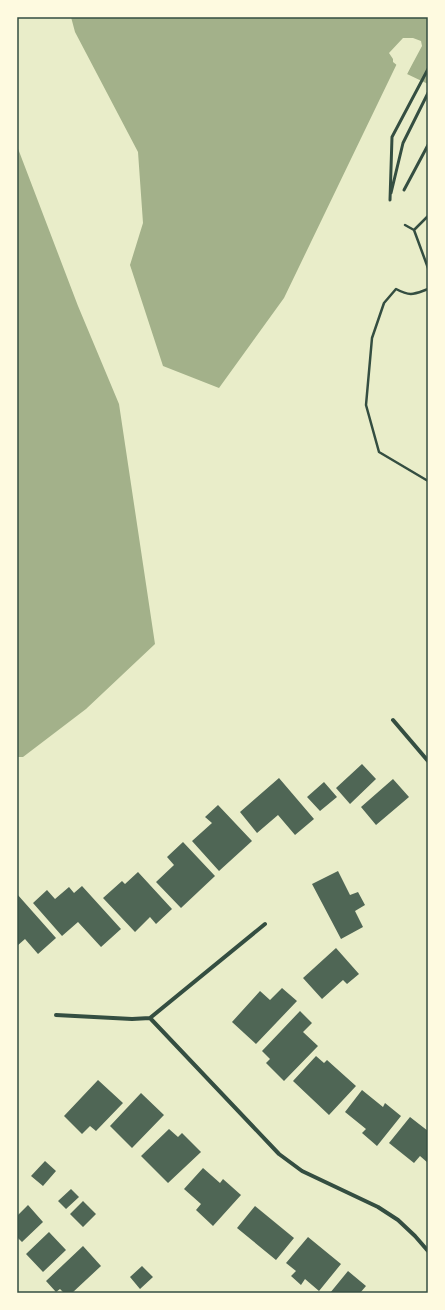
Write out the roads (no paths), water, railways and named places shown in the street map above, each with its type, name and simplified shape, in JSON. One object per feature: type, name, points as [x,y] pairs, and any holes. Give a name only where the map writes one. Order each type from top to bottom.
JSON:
[{"type":"street","points":[[393,720],[428,761]]},
{"type":"street","points":[[56,1015],[132,1019],[150,1018],[265,924]]},
{"type":"street","points":[[150,1018],[279,1154],[302,1171],[378,1207],[398,1220],[428,1251]]},
{"type":"lane","points":[[428,69],[392,137],[390,200],[403,143],[428,93]]},
{"type":"lane","points":[[404,190],[428,145]]}]
